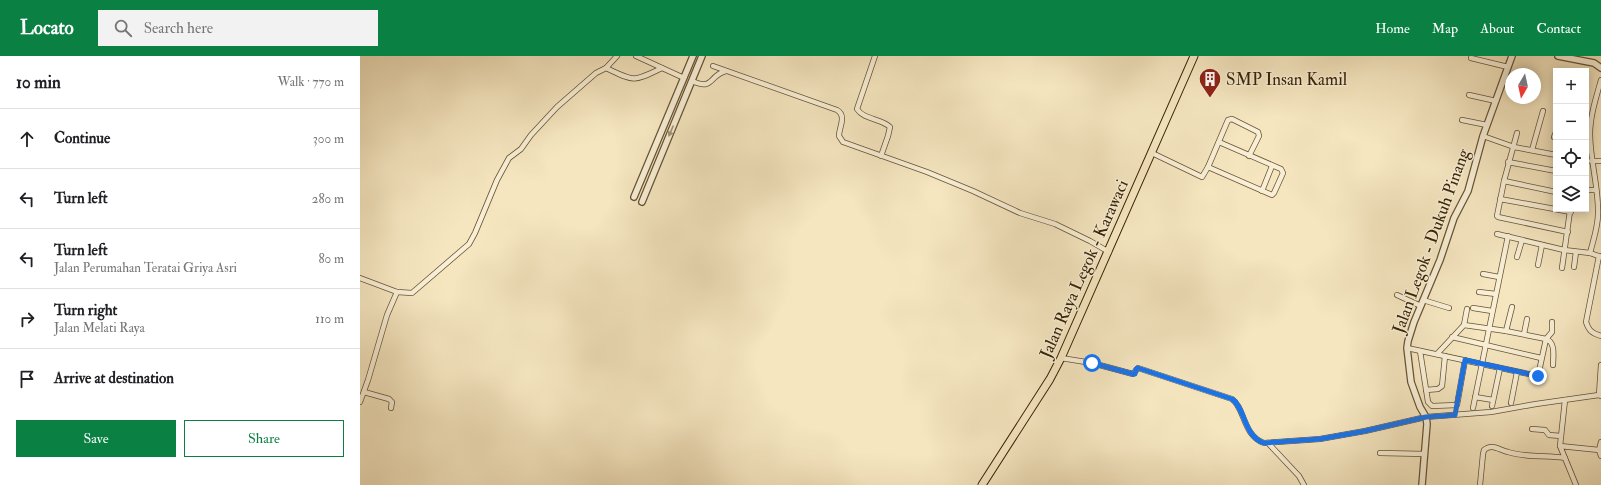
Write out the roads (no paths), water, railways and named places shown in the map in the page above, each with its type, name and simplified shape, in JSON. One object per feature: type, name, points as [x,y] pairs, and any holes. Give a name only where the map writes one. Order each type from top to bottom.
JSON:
[{"type":"main road","name":"Jalan Raya Legok - Karawaci","points":[[982,485],[1062,358],[1194,56]]},
{"type":"street","points":[[360,278],[397,292],[412,293],[469,244],[497,180],[509,158],[521,149],[531,135],[557,107],[596,73],[606,68],[617,56]]},
{"type":"street","points":[[636,56],[684,78]]},
{"type":"street","points":[[634,197],[693,56]]},
{"type":"street","points":[[642,202],[702,56]]},
{"type":"street","points":[[875,56],[857,109],[860,113],[886,123],[890,127],[881,156]]},
{"type":"street","name":"Jalan Legok - Dukuh Pinang","points":[[1422,485],[1427,432],[1426,417],[1420,407],[1414,390],[1407,348],[1410,332],[1440,260],[1454,218],[1468,190],[1483,136],[1512,56]]},
{"type":"street","points":[[1558,56],[1594,63],[1601,68]]},
{"type":"street","points":[[1471,58],[1508,67]]},
{"type":"street","points":[[713,66],[841,112],[842,117],[839,131],[840,140],[941,178],[1020,213],[1055,224],[1109,252]]},
{"type":"street","points":[[606,68],[631,80],[639,79],[662,68]]},
{"type":"street","points":[[692,81],[701,85],[710,83],[720,72],[726,71]]},
{"type":"street","points":[[1590,253],[1598,216],[1596,190],[1591,161],[1590,133],[1593,108],[1601,80]]},
{"type":"street","points":[[1469,95],[1496,100]]},
{"type":"street","points":[[671,109],[679,112]]},
{"type":"street","points":[[1532,150],[1543,111]]},
{"type":"street","points":[[1152,153],[1200,177],[1204,176],[1228,120],[1232,120],[1258,132],[1258,136],[1249,156]]},
{"type":"street","points":[[1462,120],[1487,125]]},
{"type":"street","points":[[1517,133],[1514,147],[1508,162],[1497,213],[1498,217],[1568,232]]},
{"type":"street","points":[[1483,136],[1514,147],[1553,154]]},
{"type":"street","points":[[1208,167],[1271,194],[1274,193],[1283,172],[1281,169],[1218,142]]},
{"type":"street","points":[[1591,161],[1601,161]]},
{"type":"street","points":[[1508,162],[1553,170]]},
{"type":"street","points":[[1262,191],[1272,166]]},
{"type":"street","points":[[1504,181],[1553,191]]},
{"type":"street","points":[[1589,190],[1596,190]]},
{"type":"street","points":[[1500,199],[1553,208]]},
{"type":"street","points":[[1562,268],[1570,212]]},
{"type":"street","points":[[1496,234],[1564,250],[1590,253],[1600,256],[1586,322],[1589,330],[1601,336]]},
{"type":"street","points":[[1473,408],[1508,236]]},
{"type":"street","points":[[1517,257],[1522,240]]},
{"type":"street","points":[[1538,265],[1542,245]]},
{"type":"street","points":[[1574,267],[1576,252]]},
{"type":"street","points":[[1483,274],[1500,277]]},
{"type":"street","points":[[360,402],[387,315],[397,292]]},
{"type":"street","points":[[1479,292],[1496,294]]},
{"type":"street","points":[[1397,295],[1421,306]]},
{"type":"street","points":[[1423,300],[1449,308]]},
{"type":"street","points":[[1506,331],[1512,307]]},
{"type":"street","points":[[1473,308],[1492,311]]},
{"type":"street","points":[[1437,354],[1464,324],[1467,309]]},
{"type":"street","points":[[1524,334],[1527,319]]},
{"type":"street","points":[[1407,348],[1538,376],[1546,339],[1552,332],[1552,322]]},
{"type":"street","points":[[1464,324],[1546,339],[1552,344],[1553,365]]},
{"type":"street","points":[[1452,337],[1541,358]]},
{"type":"street","points":[[1420,351],[1428,402],[1431,405],[1456,405]]},
{"type":"street","points":[[1426,390],[1438,389],[1442,386],[1445,356]]},
{"type":"street","points":[[1062,358],[1092,363],[1133,374],[1135,374],[1136,369],[1138,368],[1232,399],[1238,405],[1246,426],[1262,442],[1268,443],[1320,439],[1365,431],[1426,417],[1491,412],[1600,396],[1601,365]]},
{"type":"street","points":[[1455,415],[1465,360]]},
{"type":"street","points":[[1475,397],[1492,403],[1500,368]]},
{"type":"street","points":[[1511,402],[1518,372]]},
{"type":"street","points":[[364,392],[389,399],[392,402],[391,408]]},
{"type":"street","points":[[1565,400],[1560,446],[1576,485]]},
{"type":"street","points":[[1532,429],[1545,430],[1550,435],[1561,436]]},
{"type":"street","points":[[1601,442],[1599,450],[1601,456]]},
{"type":"street","points":[[1268,443],[1299,476],[1304,485]]},
{"type":"street","points":[[1480,485],[1483,454],[1484,450],[1488,447],[1492,446],[1511,453],[1565,458]]},
{"type":"street","points":[[1560,446],[1599,450]]},
{"type":"street","points":[[1380,453],[1425,454]]},
{"type":"place","name":"SMP Insan Kamil","points":[[1210,98]]}]
